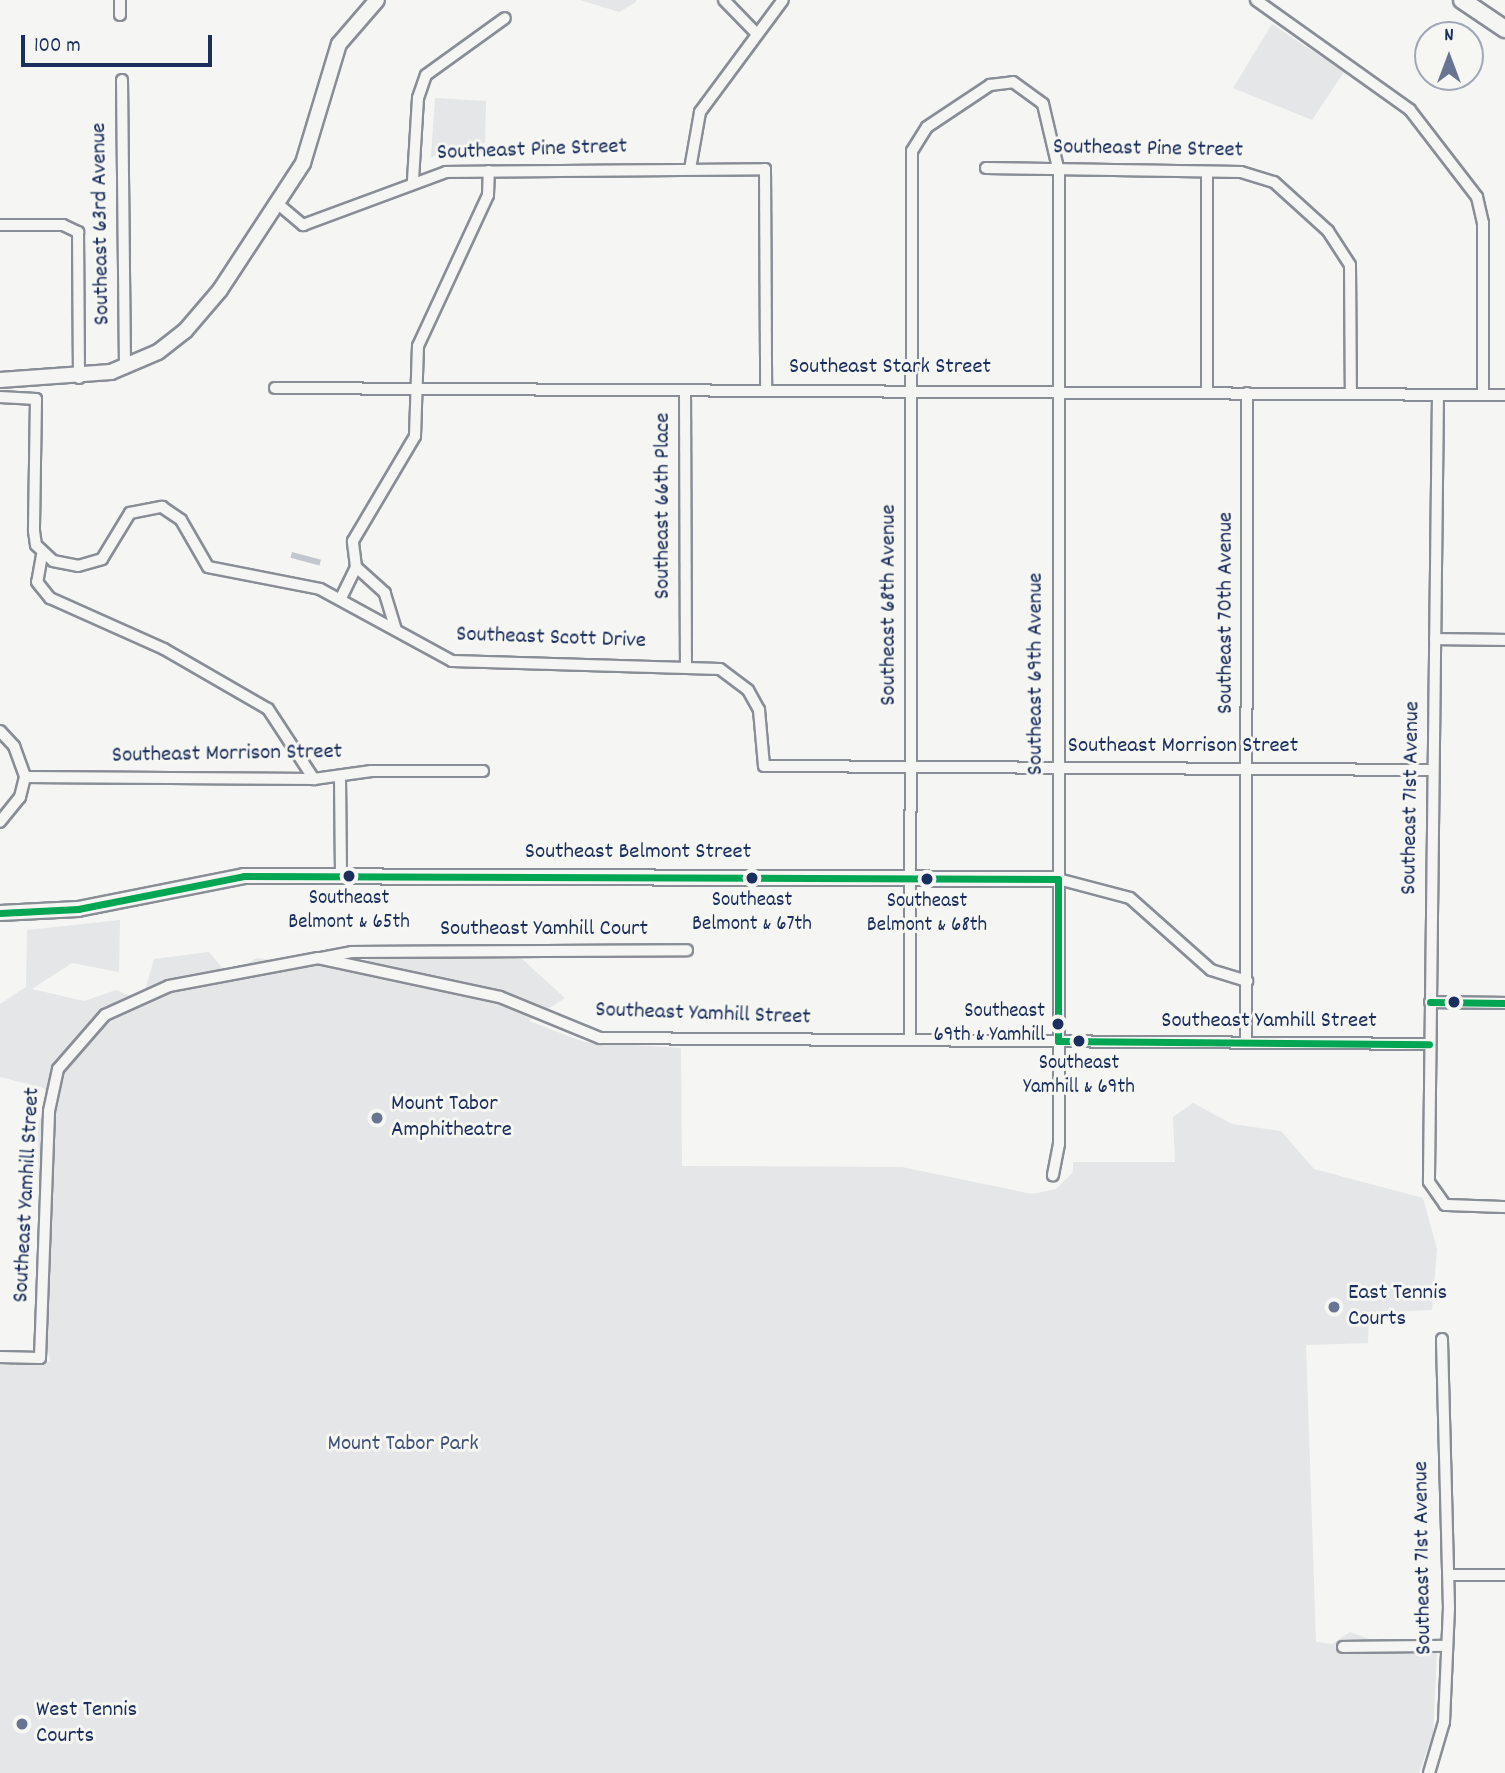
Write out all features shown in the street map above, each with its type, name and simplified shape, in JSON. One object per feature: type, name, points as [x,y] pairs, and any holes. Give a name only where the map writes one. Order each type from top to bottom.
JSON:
[{"type":"main road","points":[[1462,0],[1505,29]]},
{"type":"street","points":[[120,0],[120,15]]},
{"type":"street","points":[[0,380],[79,377],[125,368],[173,342],[199,316],[278,204],[311,145],[339,44],[377,0]]},
{"type":"street","points":[[724,0],[756,33]]},
{"type":"street","points":[[690,169],[700,112],[783,0]]},
{"type":"street","points":[[1256,0],[1410,110],[1477,197],[1483,223],[1483,395]]},
{"type":"street","points":[[413,180],[415,124],[426,75],[505,18]]},
{"type":"street","name":"Southeast 63rd Avenue","points":[[122,80],[125,368]]},
{"type":"street","name":"Southeast 68th Avenue","points":[[910,1040],[912,169],[915,144],[927,127],[1002,82],[1031,90],[1043,104],[1059,172]]},
{"type":"street","name":"Southeast Pine Street","points":[[986,168],[1059,172],[1255,174],[1274,182],[1300,202],[1346,258],[1351,393]]},
{"type":"street","name":"Southeast Pine Street","points":[[278,204],[289,219],[311,224],[413,180],[489,171],[765,169],[766,390]]},
{"type":"street","points":[[341,598],[356,568],[354,541],[415,436],[418,346],[488,195],[489,171]]},
{"type":"street","name":"Southeast 69th Avenue","points":[[1053,1175],[1058,1041],[1059,172]]},
{"type":"street","points":[[1207,172],[1207,393]]},
{"type":"street","points":[[0,225],[75,228],[79,377]]},
{"type":"street","name":"Southeast Stark Street","points":[[275,388],[1505,395]]},
{"type":"street","name":"Southeast 66th Place","points":[[685,390],[686,663]]},
{"type":"street","name":"Southeast 70th Avenue","points":[[1246,1043],[1247,393]]},
{"type":"street","name":"Southeast 71st Avenue","points":[[1438,394],[1429,1182],[1436,1200],[1505,1208]]},
{"type":"street","points":[[0,397],[36,399],[34,531],[42,555],[37,582],[50,598],[164,649],[268,709],[314,779]]},
{"type":"street","name":"Southeast Scott Drive","points":[[42,555],[63,565],[92,564],[109,553],[130,513],[162,507],[181,520],[208,567],[320,589],[341,598],[452,662],[686,663],[720,669],[748,690],[763,725],[764,766]]},
{"type":"street","points":[[356,568],[385,593],[397,630]]},
{"type":"street","points":[[1435,639],[1505,640]]},
{"type":"street","points":[[0,731],[15,746],[25,777],[20,797],[0,822]]},
{"type":"street","name":"Southeast Morrison Street","points":[[764,766],[1433,770]]},
{"type":"street","name":"Southeast Morrison Street","points":[[25,777],[314,779],[340,778],[371,771],[483,771]]},
{"type":"street","points":[[340,778],[341,876]]},
{"type":"street","name":"Southeast Belmont Street","points":[[0,913],[78,909],[244,876],[1058,879],[1130,898],[1211,970],[1247,981]]},
{"type":"street","name":"Southeast Yamhill Court","points":[[318,958],[352,952],[687,950]]},
{"type":"street","name":"Southeast Yamhill Street","points":[[0,1357],[40,1358],[49,1111],[58,1069],[74,1045],[105,1015],[142,994],[318,958],[500,997],[600,1038],[1429,1044]]},
{"type":"street","points":[[1430,1002],[1505,1003]]},
{"type":"street","name":"Southeast 71st Avenue","points":[[1429,1773],[1444,1722],[1450,1575],[1442,1339]]},
{"type":"street","points":[[1450,1575],[1505,1575]]},
{"type":"street","points":[[1343,1647],[1447,1646]]},
{"type":"green space","points":[[580,0],[636,0],[636,2],[619,12]]},
{"type":"green space","points":[[1272,24],[1344,72],[1312,120],[1233,88]]},
{"type":"green space","points":[[435,98],[486,101],[485,143],[431,157]]},
{"type":"green space","name":"Mount Tabor Park","points":[[120,920],[119,972],[72,963],[32,989],[84,1001],[116,990],[142,1001],[154,959],[209,952],[228,975],[257,958],[360,970],[378,945],[522,959],[565,998],[529,1021],[584,1042],[681,1048],[682,1166],[902,1167],[1032,1194],[1056,1189],[1073,1172],[1073,1162],[1175,1162],[1173,1117],[1193,1103],[1232,1124],[1281,1131],[1314,1169],[1423,1198],[1437,1249],[1432,1310],[1369,1313],[1368,1343],[1306,1345],[1316,1642],[1332,1644],[1350,1632],[1406,1652],[1437,1652],[1433,1733],[1419,1773],[0,1773],[0,1355],[15,1366],[25,1356],[51,1362],[40,1323],[38,1123],[51,1102],[44,1088],[0,1077],[0,1004],[26,987],[27,930]]},
{"type":"shaded area","points":[[292,552],[321,560],[319,566],[290,558]]},
{"type":"transit line","points":[[0,913],[78,909],[244,876],[1058,879]]},
{"type":"transit line","points":[[1058,879],[1058,1041]]},
{"type":"transit line","points":[[1430,1002],[1505,1003]]},
{"type":"transit line","points":[[1058,1041],[1429,1044]]},
{"type":"place","name":"Southeast Belmont & 65th","points":[[349,876]]},
{"type":"place","name":"Southeast Belmont & 67th","points":[[752,878]]},
{"type":"place","name":"Southeast Belmont & 68th","points":[[927,879]]},
{"type":"place","name":"Southeast 69th & Yamhill","points":[[1058,1024]]},
{"type":"place","name":"Southeast Yamhill & 69th","points":[[1079,1041]]},
{"type":"place","name":"Mount Tabor Amphitheatre","points":[[377,1118]]},
{"type":"place","name":"East Tennis Courts","points":[[1334,1307]]},
{"type":"place","name":"West Tennis Courts","points":[[22,1724]]}]
